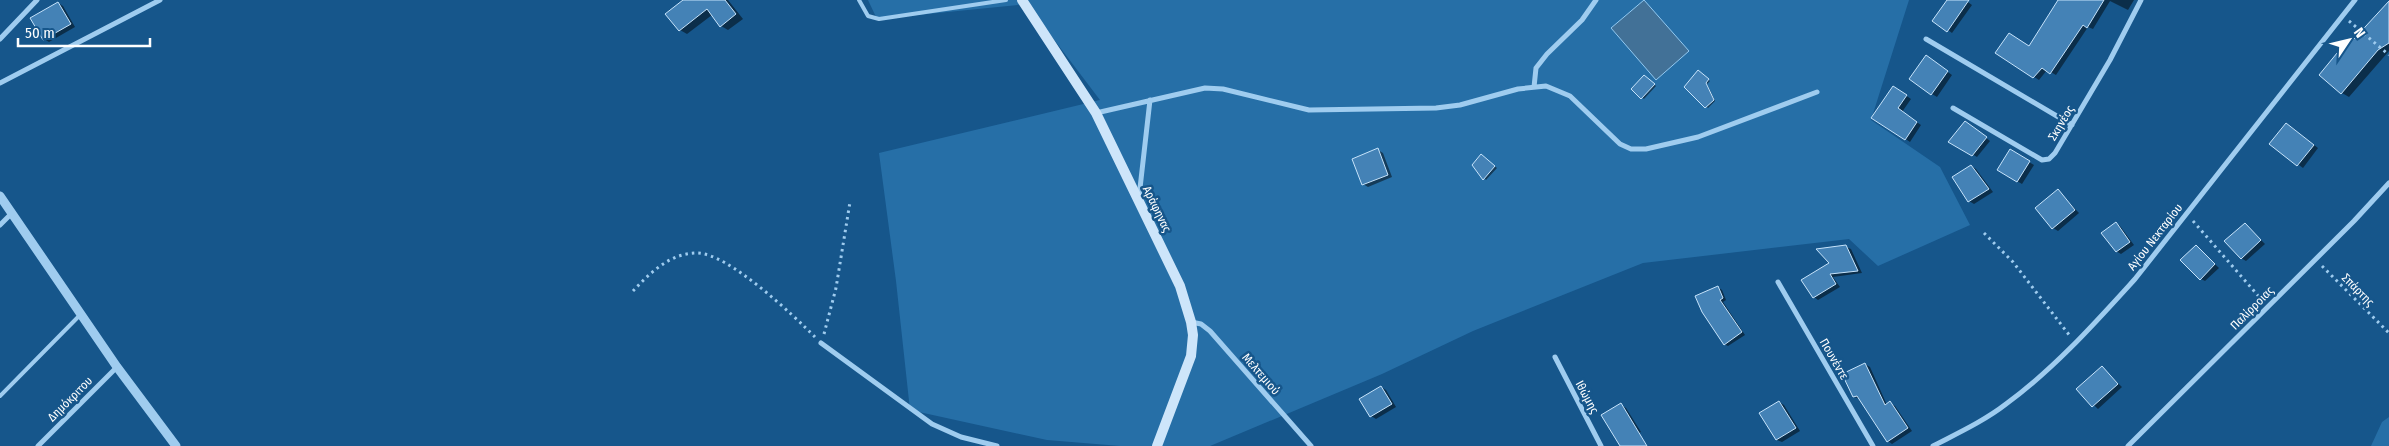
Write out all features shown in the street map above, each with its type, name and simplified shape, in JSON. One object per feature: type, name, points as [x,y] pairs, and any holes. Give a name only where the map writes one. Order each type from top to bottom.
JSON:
[{"type":"main road","name":"Αράφηνας","points":[[1022,0],[1096,113],[1180,286],[1191,322],[1193,335],[1191,356],[1157,446]]},
{"type":"street","points":[[0,39],[37,0]]},
{"type":"street","points":[[0,83],[160,0]]},
{"type":"street","points":[[1534,87],[1536,68],[1547,54],[1582,20],[1596,0]]},
{"type":"street","name":"Σκηνέος","points":[[1953,108],[2042,160],[2049,159],[2055,153],[2072,125],[2141,0]]},
{"type":"street","name":"Αγίου Νεκταρίου","points":[[1933,446],[2004,406],[2075,342],[2135,279],[2355,0]]},
{"type":"street","points":[[1926,39],[2072,125]]},
{"type":"street","points":[[1096,113],[1205,88],[1223,89],[1310,110],[1436,108],[1460,105],[1534,87],[1546,86],[1565,93],[1620,144],[1631,149],[1646,150],[1698,136],[1817,92]]},
{"type":"street","points":[[1139,199],[1150,100]]},
{"type":"street","name":"Παλίρροιας","points":[[2128,446],[2354,221],[2389,182]]},
{"type":"street","points":[[0,196],[117,367],[176,446]]},
{"type":"street","points":[[0,225],[12,213]]},
{"type":"street","name":"Πουνέντε","points":[[1778,282],[1873,446]]},
{"type":"street","name":"Μελτεμιού","points":[[1191,322],[1201,324],[1210,331],[1311,446]]},
{"type":"street","points":[[821,343],[932,424],[961,436],[997,446]]},
{"type":"street","name":"Ιθώμης","points":[[1555,357],[1601,446]]},
{"type":"street","name":"Δημόκριτου","points":[[38,446],[117,367]]},
{"type":"lane","points":[[860,0],[868,16],[879,19],[1006,0]]},
{"type":"lane","points":[[0,396],[81,314]]},
{"type":"path","points":[[2342,16],[2389,55]]},
{"type":"path","points":[[633,291],[649,274],[664,263],[682,255],[698,253],[717,258],[743,275],[798,320],[821,343],[836,288],[850,202]]},
{"type":"path","points":[[2186,213],[2232,268],[2268,306]]},
{"type":"path","points":[[1984,233],[2013,262],[2075,342]]},
{"type":"path","name":"Σπάρτης","points":[[2315,259],[2389,333]]},
{"type":"shaded area","points":[[868,0],[1909,0],[1871,120],[1940,167],[1970,225],[1878,266],[1849,239],[1643,263],[1473,331],[1382,374],[1210,446],[1120,446],[1047,440],[910,410],[896,281],[879,153],[1100,100],[1027,4],[877,19]]},
{"type":"shaded area","points":[[1644,0],[1689,51],[1656,80],[1611,28]]},
{"type":"shaded area","points":[[2389,417],[2389,446],[2371,446],[2382,422]]},
{"type":"building","points":[[683,0],[725,0],[736,14],[720,27],[707,9],[679,31],[665,14]]},
{"type":"building","points":[[1947,0],[1969,0],[1947,32],[1932,21]]},
{"type":"building","points":[[2058,0],[2104,0],[2087,28],[2083,25],[2050,74],[2042,68],[2033,78],[1995,53],[2009,33],[2029,46]]},
{"type":"building","points":[[2389,1],[2389,43],[2378,50],[2341,94],[2319,75],[2351,36],[2354,39]]},
{"type":"building","points":[[58,2],[71,24],[43,40],[30,18]]},
{"type":"building","points":[[1926,55],[1948,71],[1931,95],[1909,79]]},
{"type":"building","points":[[1698,70],[1709,79],[1706,83],[1714,100],[1705,108],[1684,87]]},
{"type":"building","points":[[1644,75],[1655,84],[1641,99],[1631,89]]},
{"type":"building","points":[[1893,86],[1907,95],[1898,108],[1917,122],[1905,140],[1871,118]]},
{"type":"building","points":[[1965,121],[1987,137],[1972,156],[1948,142]]},
{"type":"building","points":[[2286,123],[2314,145],[2297,166],[2269,144]]},
{"type":"building","points":[[1378,148],[1388,175],[1362,185],[1352,159]]},
{"type":"building","points":[[2010,149],[2030,161],[2017,182],[1997,170]]},
{"type":"building","points":[[1481,154],[1495,166],[1483,180],[1472,165]]},
{"type":"building","points":[[1971,165],[1989,189],[1968,202],[1952,177]]},
{"type":"building","points":[[2058,189],[2075,210],[2052,229],[2035,208]]},
{"type":"building","points":[[2116,222],[2130,242],[2116,252],[2101,233]]},
{"type":"building","points":[[2245,223],[2261,240],[2241,259],[2224,241]]},
{"type":"building","points":[[1846,245],[1858,271],[1830,274],[1836,284],[1813,298],[1801,280],[1829,263],[1816,249]]},
{"type":"building","points":[[2196,245],[2215,264],[2200,280],[2180,260]]},
{"type":"building","points":[[1718,286],[1723,298],[1720,300],[1742,332],[1724,345],[1702,312],[1695,296]]},
{"type":"building","points":[[1865,363],[1885,405],[1890,401],[1908,428],[1887,442],[1857,396],[1853,397],[1842,374]]},
{"type":"building","points":[[2102,366],[2118,384],[2092,407],[2076,389]]},
{"type":"building","points":[[1381,386],[1392,404],[1370,417],[1359,399]]},
{"type":"building","points":[[1779,401],[1796,428],[1776,440],[1759,413]]},
{"type":"building","points":[[1621,403],[1647,446],[1620,446],[1601,415]]}]
